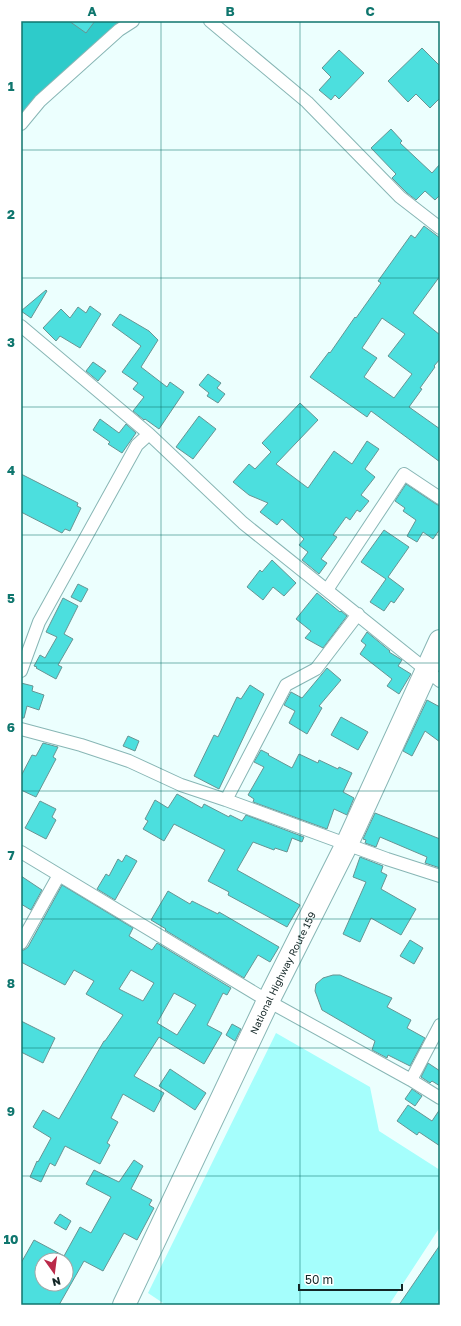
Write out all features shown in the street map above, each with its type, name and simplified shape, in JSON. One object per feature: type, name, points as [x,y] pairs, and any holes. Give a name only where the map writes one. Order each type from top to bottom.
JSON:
[{"type":"highway","name":"National Highway Route 159","points":[[124,1305],[268,1001],[346,844],[433,675],[440,641]]},
{"type":"street","points":[[21,124],[40,101],[119,30],[133,21]]},
{"type":"street","points":[[210,21],[307,102],[400,197],[440,228]]},
{"type":"street","points":[[21,326],[149,434],[243,523],[433,675]]},
{"type":"street","points":[[21,671],[38,622],[137,445],[149,434]]},
{"type":"street","points":[[327,590],[404,474],[440,498]]},
{"type":"street","points":[[226,800],[286,685],[316,669],[358,614]]},
{"type":"street","points":[[21,729],[81,745],[122,759],[181,785],[387,859],[440,876]]},
{"type":"street","points":[[21,852],[268,1001],[411,1080],[440,1098]]},
{"type":"street","points":[[21,943],[59,875]]},
{"type":"street","points":[[411,1080],[440,1025]]},
{"type":"shaded area","points":[[21,21],[141,21],[40,101],[21,120]]},
{"type":"shaded area","points":[[276,1033],[370,1087],[379,1131],[440,1170],[440,1227],[389,1305],[166,1305],[148,1293]]},
{"type":"building","points":[[69,21],[95,21],[86,33]]},
{"type":"building","points":[[422,48],[440,66],[440,98],[430,108],[416,94],[408,102],[388,81]]},
{"type":"building","points":[[339,50],[364,73],[339,99],[335,95],[331,100],[319,90],[331,77],[322,68]]},
{"type":"building","points":[[391,129],[402,141],[400,143],[432,173],[440,164],[440,195],[435,200],[425,191],[416,200],[407,193],[392,178],[396,174],[371,148]]},
{"type":"building","points":[[424,226],[440,238],[440,276],[413,313],[440,335],[440,359],[434,366],[435,367],[420,388],[422,389],[409,407],[440,429],[440,462],[371,411],[367,417],[310,377],[329,352],[330,353],[381,283],[378,281],[411,235],[415,238]],"holes":[[[382,318],[405,334],[388,356],[412,374],[394,398],[364,377],[377,358],[362,348]]]},
{"type":"building","points":[[46,290],[47,291],[31,318],[21,311]]},
{"type":"building","points":[[90,306],[101,314],[80,348],[60,336],[56,341],[43,328],[61,309],[70,318],[78,307],[86,313]]},
{"type":"building","points":[[120,314],[149,331],[158,340],[141,367],[167,387],[170,382],[184,392],[159,429],[133,411],[144,397],[133,389],[138,383],[122,372],[141,346],[112,325]]},
{"type":"building","points":[[93,362],[106,371],[98,381],[86,371]]},
{"type":"building","points":[[208,374],[221,383],[217,388],[225,394],[218,403],[207,396],[209,393],[199,385]]},
{"type":"building","points":[[300,403],[318,420],[276,464],[308,488],[334,451],[352,464],[367,441],[379,449],[365,469],[375,477],[361,495],[369,501],[360,512],[357,510],[350,520],[346,517],[333,535],[337,537],[321,559],[327,563],[319,574],[302,560],[308,552],[299,545],[304,539],[282,519],[277,525],[260,512],[268,503],[249,495],[233,482],[249,464],[255,469],[271,452],[262,443]]},
{"type":"building","points":[[199,416],[216,429],[193,459],[176,447]]},
{"type":"building","points":[[100,419],[119,433],[126,424],[136,433],[122,453],[108,444],[110,442],[93,430]]},
{"type":"building","points":[[21,474],[78,503],[77,506],[81,508],[70,531],[65,529],[62,533],[21,512]]},
{"type":"building","points":[[406,484],[440,506],[440,529],[433,539],[423,532],[417,542],[407,536],[416,520],[403,511],[405,508],[395,501]]},
{"type":"building","points":[[384,530],[409,547],[388,577],[404,589],[394,603],[391,601],[384,611],[370,602],[386,579],[361,562]]},
{"type":"building","points":[[272,560],[296,583],[284,596],[273,587],[263,600],[247,587],[260,570],[262,572]]},
{"type":"building","points":[[78,584],[88,589],[81,602],[71,597]]},
{"type":"building","points":[[317,593],[347,616],[323,648],[305,638],[311,631],[296,619]]},
{"type":"building","points":[[63,598],[78,606],[64,634],[73,639],[58,665],[62,667],[56,679],[34,666],[40,655],[45,658],[57,637],[46,632]]},
{"type":"building","points":[[367,632],[390,651],[389,652],[402,660],[398,666],[411,674],[399,694],[387,686],[392,679],[360,654],[366,645],[361,641]]},
{"type":"building","points":[[327,668],[341,680],[319,706],[322,708],[307,734],[289,723],[295,711],[284,705],[291,692],[302,698]]},
{"type":"building","points":[[21,683],[33,686],[32,691],[44,695],[39,710],[27,706],[24,718],[21,718]]},
{"type":"building","points":[[250,685],[264,694],[219,789],[194,776],[214,735],[218,737],[237,697],[241,699]]},
{"type":"building","points":[[427,700],[440,707],[440,742],[425,731],[412,756],[403,751]]},
{"type":"building","points":[[341,717],[368,732],[358,750],[331,735]]},
{"type":"building","points":[[128,736],[139,741],[135,751],[123,746]]},
{"type":"building","points":[[43,743],[58,747],[53,757],[56,759],[36,797],[21,790],[21,776],[32,755],[36,756]]},
{"type":"building","points":[[261,750],[292,768],[299,754],[318,763],[319,760],[338,769],[339,767],[352,773],[343,792],[354,798],[347,815],[334,809],[327,829],[253,802],[254,799],[248,795],[264,767],[254,762]]},
{"type":"building","points":[[177,794],[202,808],[204,804],[229,817],[230,815],[242,821],[246,815],[304,837],[302,842],[292,838],[287,852],[275,848],[274,850],[253,842],[237,870],[300,905],[287,927],[228,895],[229,892],[208,881],[225,850],[174,824],[164,841],[143,829],[148,821],[145,819],[155,800],[168,808]]},
{"type":"building","points":[[40,801],[56,809],[52,817],[56,820],[46,839],[25,828]]},
{"type":"building","points":[[375,813],[440,839],[440,868],[425,863],[427,857],[380,837],[376,847],[365,843],[366,840],[363,839]]},
{"type":"building","points":[[126,855],[137,861],[115,900],[97,889],[106,874],[109,876],[118,859],[122,862]]},
{"type":"building","points":[[360,857],[383,866],[381,872],[387,875],[381,889],[416,909],[401,935],[371,918],[360,942],[343,934],[366,882],[353,877]]},
{"type":"building","points":[[21,876],[42,890],[31,910],[21,904]]},
{"type":"building","points":[[62,885],[133,928],[129,936],[152,950],[157,943],[231,988],[227,995],[223,993],[207,1025],[222,1033],[204,1064],[159,1037],[134,1076],[164,1093],[154,1112],[123,1094],[111,1118],[118,1122],[107,1143],[110,1145],[100,1164],[65,1146],[55,1166],[50,1163],[41,1182],[30,1177],[37,1161],[38,1162],[51,1138],[33,1127],[43,1110],[59,1119],[104,1041],[123,1015],[86,994],[94,981],[74,970],[65,985],[21,962],[21,950],[28,947]],"holes":[[[131,970],[154,983],[143,1001],[119,989]],[[174,993],[196,1005],[177,1035],[157,1023]]]},
{"type":"building","points":[[168,891],[190,904],[192,901],[218,914],[219,912],[279,947],[270,962],[258,955],[244,978],[151,920]]},
{"type":"building","points":[[410,940],[423,948],[414,964],[400,956]]},
{"type":"building","points":[[333,975],[340,975],[392,998],[387,1007],[411,1020],[407,1028],[425,1038],[410,1066],[388,1055],[387,1058],[372,1050],[375,1041],[322,1010],[315,991],[316,984],[323,978]]},
{"type":"building","points":[[21,1021],[55,1038],[43,1063],[21,1052]]},
{"type":"building","points":[[232,1024],[241,1029],[235,1041],[226,1035]]},
{"type":"building","points":[[428,1063],[440,1071],[440,1086],[432,1081],[430,1083],[421,1077]]},
{"type":"building","points":[[170,1069],[206,1093],[195,1110],[159,1086]]},
{"type":"building","points":[[412,1089],[422,1096],[415,1106],[405,1099]]},
{"type":"building","points":[[408,1105],[432,1121],[440,1109],[440,1146],[419,1132],[417,1135],[397,1121]]},
{"type":"building","points":[[134,1160],[143,1166],[131,1189],[152,1200],[149,1205],[154,1208],[137,1240],[124,1233],[103,1271],[84,1261],[74,1279],[74,1252],[66,1252],[80,1227],[91,1233],[111,1197],[86,1184],[94,1170],[119,1182]]},
{"type":"building","points":[[60,1214],[71,1221],[66,1230],[54,1223]]},
{"type":"building","points":[[34,1240],[56,1252],[34,1252],[34,1292],[66,1292],[59,1305],[21,1305],[21,1263]]},
{"type":"building","points":[[440,1245],[440,1305],[399,1305]]}]
